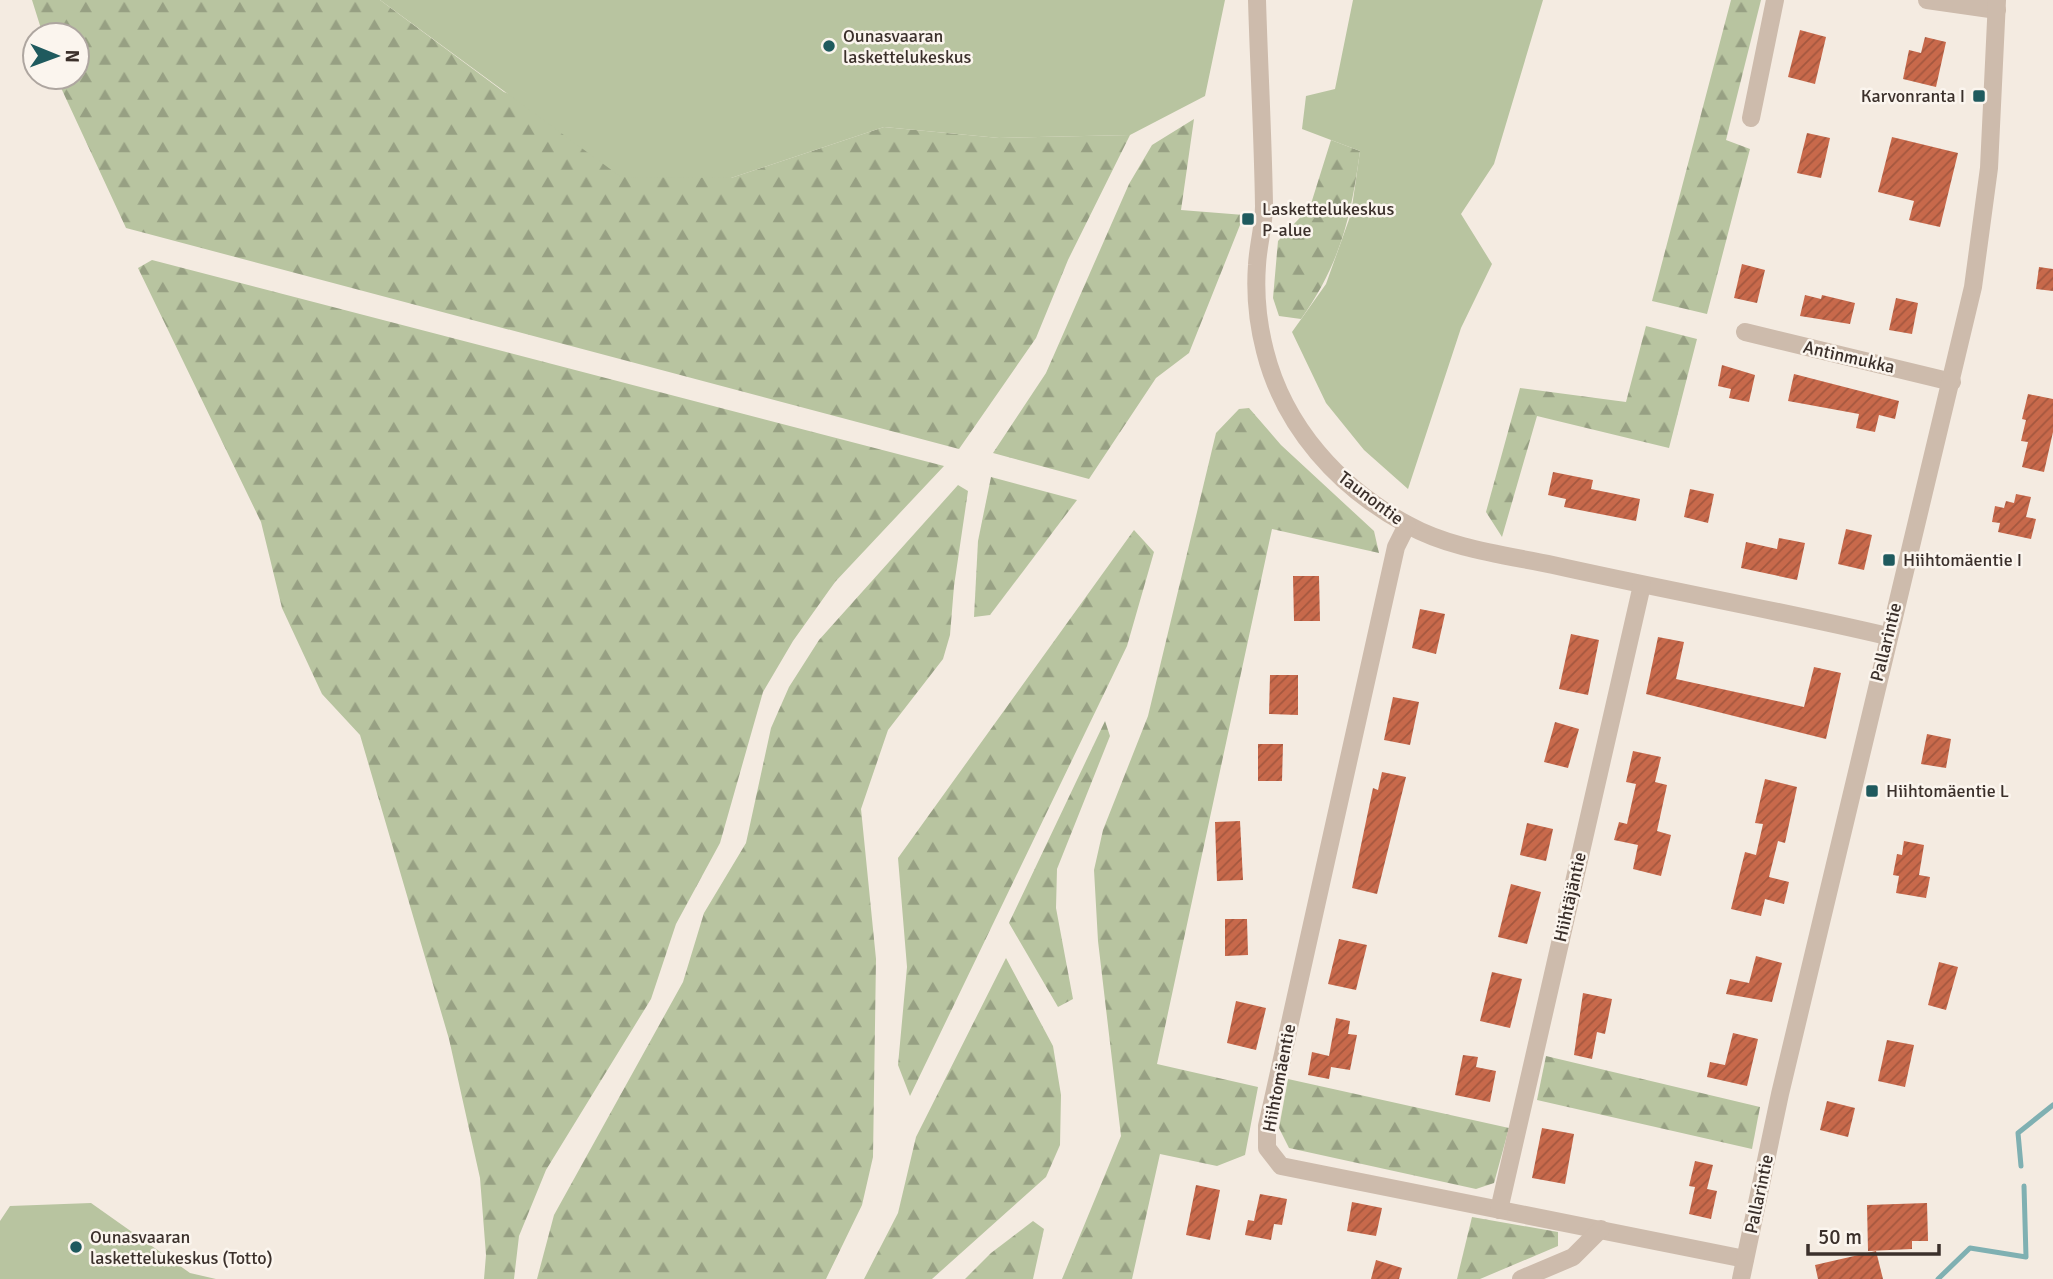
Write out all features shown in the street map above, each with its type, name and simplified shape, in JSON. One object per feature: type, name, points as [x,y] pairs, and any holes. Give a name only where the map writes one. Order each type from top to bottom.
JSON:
[{"type":"street","name":"Taunontie","points":[[1257,0],[1264,209],[1256,266],[1264,349],[1275,386],[1290,415],[1315,450],[1341,478],[1372,503],[1426,535],[1642,585],[1887,636]]},
{"type":"street","points":[[1751,118],[1775,0]]},
{"type":"street","points":[[1927,0],[1997,5]]},
{"type":"street","name":"Pallarintie","points":[[1741,1279],[1780,1094],[1887,636],[1952,382],[1973,286],[1984,212],[1997,5]]},
{"type":"street","name":"Antinmukka","points":[[1745,332],[1952,382]]},
{"type":"street","name":"Hiihtomäentie","points":[[1407,525],[1396,547],[1267,1126],[1267,1148],[1281,1166],[1745,1259]]},
{"type":"street","name":"Hiihtäjäntie","points":[[1499,1210],[1642,585]]},
{"type":"street","points":[[1521,1279],[1573,1257],[1601,1229]]},
{"type":"green space","points":[[32,0],[380,0],[504,92],[731,178],[884,127],[999,138],[1130,135],[1068,260],[1036,338],[959,449],[126,228],[62,91],[91,91],[91,21],[39,21]]},
{"type":"green space","name":"Ounasvaaran laskettelukeskus","points":[[380,0],[1225,0],[1205,96],[1130,135],[999,138],[884,127],[731,178],[621,177]]},
{"type":"green space","points":[[1353,0],[1543,0],[1494,164],[1461,214],[1492,264],[1461,328],[1408,489],[1364,450],[1326,403],[1292,332],[1326,284],[1351,214],[1360,151],[1302,129],[1306,96],[1335,89]]},
{"type":"green space","points":[[1731,0],[1761,0],[1726,140],[1750,149],[1707,314],[1652,301]]},
{"type":"green space","points":[[1194,119],[1181,210],[1244,215],[1189,353],[1156,378],[1089,479],[993,453],[1046,373],[1129,184],[1152,145]]},
{"type":"green space","points":[[1331,140],[1360,151],[1342,240],[1325,279],[1301,319],[1279,316],[1273,298],[1278,241],[1310,207]]},
{"type":"green space","points":[[152,260],[944,466],[835,582],[793,641],[763,692],[720,843],[676,924],[651,999],[546,1170],[519,1236],[514,1279],[484,1279],[486,1255],[480,1178],[449,1039],[360,735],[322,694],[282,608],[261,522],[138,268]]},
{"type":"green space","points":[[1646,326],[1697,339],[1669,448],[1537,416],[1502,537],[1486,512],[1520,388],[1626,402]]},
{"type":"green space","points":[[1249,408],[1281,445],[1374,531],[1379,553],[1272,529],[1157,1064],[1258,1087],[1245,1155],[1217,1166],[1160,1154],[1132,1279],[1062,1279],[1121,1136],[1098,941],[1094,870],[1103,830],[1148,716],[1216,433],[1239,409]]},
{"type":"green space","points":[[991,477],[1077,500],[990,615],[974,617],[978,541]]},
{"type":"green space","points":[[958,485],[968,491],[954,586],[950,635],[943,659],[888,730],[861,809],[876,959],[873,1157],[862,1205],[826,1279],[537,1279],[554,1215],[683,982],[704,913],[746,843],[771,728],[789,687],[819,640]]},
{"type":"green space","points":[[1134,530],[1154,552],[1127,646],[910,1096],[898,1065],[907,967],[898,858]]},
{"type":"green space","points":[[1105,721],[1110,736],[1057,869],[1056,908],[1073,999],[1058,1007],[1009,923]]},
{"type":"green space","points":[[1006,958],[1053,1046],[1061,1095],[1060,1145],[1046,1177],[932,1279],[864,1279],[898,1213],[916,1137]]},
{"type":"green space","points":[[1546,1056],[1760,1107],[1752,1149],[1537,1100]]},
{"type":"green space","points":[[1288,1079],[1509,1128],[1494,1183],[1476,1189],[1289,1148],[1279,1128]]},
{"type":"green space","name":"Ounasvaaran laskettelukeskus (Totto)","points":[[91,1203],[190,1273],[216,1279],[0,1279],[0,1221],[10,1206]]},
{"type":"green space","points":[[1472,1217],[1558,1232],[1558,1246],[1480,1279],[1457,1279]]},
{"type":"green space","points":[[1033,1221],[1044,1229],[1033,1279],[965,1279],[991,1253]]},
{"type":"building","points":[[1800,30],[1826,37],[1815,84],[1788,77]]},
{"type":"building","points":[[1925,37],[1946,42],[1936,87],[1903,79],[1909,50],[1921,53]]},
{"type":"building","points":[[1807,133],[1830,138],[1821,178],[1797,173]]},
{"type":"building","points":[[1892,137],[1958,153],[1940,227],[1909,220],[1914,201],[1878,192]]},
{"type":"building","points":[[1742,264],[1765,270],[1757,303],[1734,298]]},
{"type":"building","points":[[2039,267],[2053,269],[2053,291],[2036,289]]},
{"type":"building","points":[[1805,295],[1821,299],[1822,295],[1855,303],[1850,324],[1800,316]]},
{"type":"building","points":[[1896,298],[1918,303],[1912,334],[1889,330]]},
{"type":"building","points":[[1722,365],[1755,375],[1749,402],[1729,398],[1731,389],[1718,386]]},
{"type":"building","points":[[1794,374],[1899,401],[1895,419],[1879,415],[1875,432],[1856,428],[1859,414],[1788,401]]},
{"type":"building","points":[[2028,394],[2053,399],[2053,432],[2044,472],[2022,467],[2028,442],[2021,441],[2026,420],[2022,419]]},
{"type":"building","points":[[1553,472],[1593,480],[1591,489],[1640,499],[1636,521],[1564,507],[1566,499],[1548,495]]},
{"type":"building","points":[[1690,489],[1714,494],[1708,523],[1684,517]]},
{"type":"building","points":[[2016,494],[2031,497],[2026,517],[2036,519],[2031,539],[1998,532],[2000,523],[1992,522],[1995,506],[2004,508],[2006,501],[2014,503]]},
{"type":"building","points":[[1846,529],[1872,535],[1864,570],[1838,564]]},
{"type":"building","points":[[1779,538],[1805,543],[1797,580],[1741,568],[1746,542],[1777,549]]},
{"type":"building","points":[[1293,576],[1319,576],[1320,621],[1294,621]]},
{"type":"building","points":[[1420,609],[1445,614],[1436,654],[1412,648]]},
{"type":"building","points":[[1571,634],[1599,640],[1588,695],[1559,689]]},
{"type":"building","points":[[1658,637],[1684,642],[1676,679],[1804,707],[1814,667],[1841,673],[1826,739],[1646,694]]},
{"type":"building","points":[[1270,675],[1298,675],[1298,715],[1269,714]]},
{"type":"building","points":[[1393,697],[1419,702],[1410,745],[1384,740]]},
{"type":"building","points":[[1555,722],[1579,729],[1568,768],[1544,762]]},
{"type":"building","points":[[1927,734],[1951,739],[1946,768],[1921,764]]},
{"type":"building","points":[[1258,744],[1283,744],[1282,781],[1258,781]]},
{"type":"building","points":[[1633,751],[1661,757],[1655,782],[1667,785],[1657,831],[1671,835],[1661,876],[1633,869],[1638,845],[1614,840],[1619,822],[1627,824],[1636,784],[1626,782]]},
{"type":"building","points":[[1382,772],[1406,777],[1377,894],[1352,888],[1373,788],[1378,790]]},
{"type":"building","points":[[1765,779],[1797,787],[1785,843],[1778,841],[1769,877],[1789,882],[1784,904],[1765,899],[1761,916],[1731,909],[1745,852],[1756,855],[1763,824],[1755,823]]},
{"type":"building","points":[[1240,821],[1243,880],[1217,881],[1215,822]]},
{"type":"building","points":[[1527,823],[1553,829],[1546,861],[1520,855]]},
{"type":"building","points":[[1904,841],[1924,845],[1919,875],[1930,877],[1926,898],[1896,893],[1899,876],[1893,875],[1897,854],[1902,855]]},
{"type":"building","points":[[1511,884],[1541,892],[1527,944],[1498,937]]},
{"type":"building","points":[[1225,919],[1247,919],[1248,955],[1225,956]]},
{"type":"building","points":[[1339,939],[1367,945],[1356,990],[1328,984]]},
{"type":"building","points":[[1756,956],[1782,963],[1772,1002],[1726,994],[1730,979],[1749,983]]},
{"type":"building","points":[[1939,962],[1958,967],[1946,1010],[1928,1005]]},
{"type":"building","points":[[1492,972],[1522,979],[1510,1028],[1480,1021]]},
{"type":"building","points":[[1583,993],[1612,999],[1605,1034],[1597,1032],[1592,1059],[1574,1055]]},
{"type":"building","points":[[1236,1001],[1266,1008],[1256,1050],[1227,1043]]},
{"type":"building","points":[[1336,1018],[1350,1021],[1348,1034],[1357,1035],[1350,1070],[1331,1067],[1329,1079],[1308,1075],[1312,1052],[1329,1056]]},
{"type":"building","points":[[1733,1033],[1758,1039],[1747,1086],[1707,1077],[1710,1062],[1725,1065]]},
{"type":"building","points":[[1887,1040],[1914,1045],[1905,1087],[1878,1081]]},
{"type":"building","points":[[1463,1055],[1478,1057],[1476,1067],[1496,1071],[1490,1102],[1455,1095]]},
{"type":"building","points":[[1827,1101],[1855,1108],[1848,1137],[1820,1130]]},
{"type":"building","points":[[1542,1128],[1574,1134],[1565,1184],[1532,1178]]},
{"type":"building","points":[[1695,1161],[1713,1165],[1707,1189],[1717,1191],[1711,1219],[1689,1214],[1695,1187],[1689,1186]]},
{"type":"building","points":[[1196,1185],[1220,1190],[1210,1240],[1186,1235]]},
{"type":"building","points":[[1260,1194],[1287,1199],[1282,1225],[1274,1224],[1271,1240],[1245,1235],[1248,1220],[1254,1221]]},
{"type":"building","points":[[1352,1202],[1382,1208],[1376,1236],[1347,1231]]},
{"type":"building","points":[[1927,1203],[1928,1241],[1912,1241],[1912,1249],[1868,1251],[1867,1205]]},
{"type":"building","points":[[1876,1251],[1883,1279],[1818,1279],[1815,1265]]},
{"type":"building","points":[[1376,1260],[1402,1268],[1399,1279],[1371,1279]]},
{"type":"waterway","points":[[2021,1166],[2018,1133],[2053,1105]]},
{"type":"waterway","points":[[1938,1279],[1970,1248],[2026,1257],[2024,1186]]},
{"type":"place","name":"Ounasvaaran laskettelukeskus","points":[[829,46]]},
{"type":"place","name":"Karvonranta I","points":[[1979,96]]},
{"type":"place","name":"Laskettelukeskus P-alue","points":[[1248,219]]},
{"type":"place","name":"Hiihtomäentie I","points":[[1889,560]]},
{"type":"place","name":"Hiihtomäentie L","points":[[1872,791]]},
{"type":"place","name":"Ounasvaaran laskettelukeskus (Totto)","points":[[76,1247]]}]
